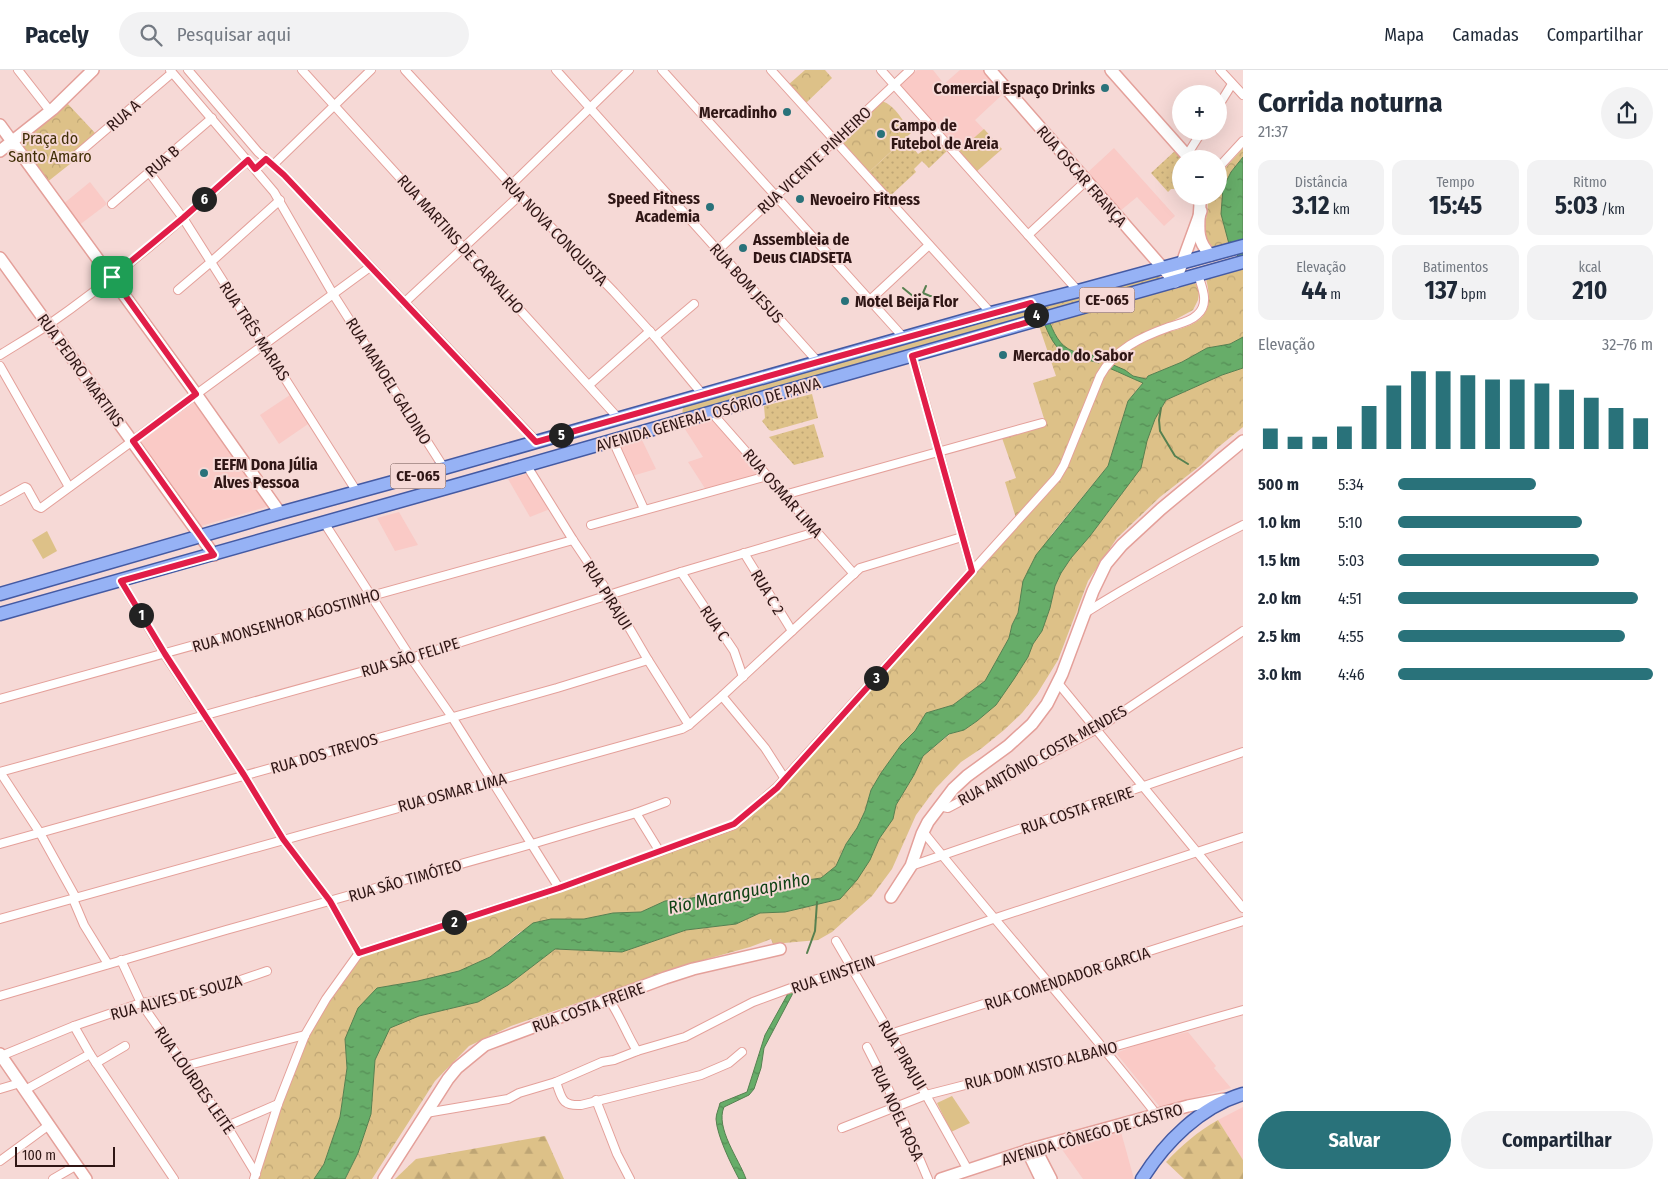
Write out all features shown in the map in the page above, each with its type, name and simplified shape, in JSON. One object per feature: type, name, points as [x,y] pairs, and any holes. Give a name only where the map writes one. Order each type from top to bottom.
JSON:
[{"type":"main road","name":"AVENIDA GENERAL OSÓRIO DE PAIVA","points":[[0,594],[280,512],[444,468],[991,313],[1078,292],[1243,246]]},
{"type":"main road","name":"AVENIDA GENERAL OSÓRIO DE PAIVA","points":[[0,614],[325,524],[1243,262]]},
{"type":"main road","points":[[1031,303],[1036,311],[1035,320]]},
{"type":"main road","points":[[685,400],[680,406],[680,415],[690,419]]},
{"type":"main road","points":[[636,414],[647,420],[649,425],[646,432]]},
{"type":"main road","name":"AVENIDA CÔNEGO DE CASTRO","points":[[1228,1099],[1243,1094]]},
{"type":"main road","points":[[1142,1179],[1153,1162],[1178,1134],[1228,1099]]},
{"type":"street","points":[[18,70],[50,111]]},
{"type":"street","points":[[0,150],[50,111],[93,70]]},
{"type":"street","points":[[188,70],[270,162],[536,442]]},
{"type":"street","name":"RUA MARTINS DE CARVALHO","points":[[302,70],[619,419]]},
{"type":"street","points":[[255,169],[270,162],[371,70]]},
{"type":"street","name":"RUA NOVA CONQUISTA","points":[[405,70],[510,185],[614,292],[702,394]]},
{"type":"street","name":"RUA BOM JESUS","points":[[556,70],[818,362]]},
{"type":"street","points":[[510,185],[630,70]]},
{"type":"street","points":[[662,70],[904,338]]},
{"type":"street","points":[[771,70],[991,313]]},
{"type":"street","points":[[881,70],[1078,292]]},
{"type":"street","name":"RUA VICENTE PINHEIRO","points":[[718,250],[910,70]]},
{"type":"street","name":"RUA OSCAR FRANÇA","points":[[990,70],[1175,282]]},
{"type":"street","points":[[1111,70],[1182,150]]},
{"type":"street","points":[[1220,70],[1243,95]]},
{"type":"street","name":"RUA MANOEL GALDINO","points":[[171,71],[280,200],[334,294],[444,468]]},
{"type":"street","name":"RUA A","points":[[74,157],[171,71]]},
{"type":"street","points":[[1227,92],[1232,84]]},
{"type":"street","name":"RUA B","points":[[112,204],[212,118]]},
{"type":"street","points":[[0,125],[112,277],[280,512]]},
{"type":"street","points":[[1227,159],[1243,141]]},
{"type":"street","points":[[0,355],[48,324],[112,277],[183,218],[248,160]]},
{"type":"street","name":"RUA TRÊS MARIAS","points":[[149,172],[183,218],[358,492]]},
{"type":"street","points":[[1028,235],[1087,180]]},
{"type":"street","points":[[404,302],[520,195]]},
{"type":"street","points":[[178,290],[280,200]]},
{"type":"street","points":[[1200,205],[1199,240],[1204,249],[1214,254]]},
{"type":"street","points":[[1175,282],[1200,211]]},
{"type":"street","points":[[870,300],[929,245]]},
{"type":"street","name":"RUA PEDRO MARTINS","points":[[0,258],[214,555]]},
{"type":"street","points":[[0,501],[25,487],[37,506],[41,508],[370,267]]},
{"type":"street","points":[[255,1176],[278,1104],[305,1035],[326,999],[359,953],[559,888],[734,824],[747,815],[785,779],[1057,477],[1064,465],[1100,376],[1112,360],[1130,343],[1188,321],[1198,315],[1202,307],[1204,295],[1198,275]]},
{"type":"street","points":[[588,385],[652,334],[694,304]]},
{"type":"street","points":[[912,356],[972,571]]},
{"type":"street","points":[[0,366],[69,487]]},
{"type":"street","name":"RUA OSMAR LIMA","points":[[712,413],[854,574]]},
{"type":"street","points":[[784,495],[1042,423]]},
{"type":"street","points":[[613,441],[644,509]]},
{"type":"street","points":[[891,897],[911,866],[922,834],[939,806],[967,776],[997,756],[1032,724],[1047,704],[1058,683],[1093,591],[1106,564],[1122,545],[1161,509],[1243,441]]},
{"type":"street","name":"RUA PIRAJUI","points":[[527,466],[610,595],[689,725]]},
{"type":"street","points":[[591,525],[767,476]]},
{"type":"street","points":[[325,524],[410,658],[452,717],[559,888]]},
{"type":"street","points":[[1084,614],[1203,545],[1243,525]]},
{"type":"street","name":"RUA SÃO FELIPE","points":[[0,772],[410,658],[681,572],[816,532]]},
{"type":"street","name":"RUA OSMAR LIMA","points":[[0,919],[682,729],[722,696],[860,568],[962,537]]},
{"type":"street","name":"RUA MONSENHOR AGOSTINHO","points":[[0,699],[573,540]]},
{"type":"street","name":"RUA C 2","points":[[744,553],[792,631]]},
{"type":"street","name":"RUA C","points":[[681,572],[734,651],[742,677]]},
{"type":"street","points":[[121,581],[165,654],[244,775],[283,839],[330,901],[359,953]]},
{"type":"street","name":"RUA ANTÔNIO COSTA MENDES","points":[[939,806],[948,808],[1097,729],[1243,631]]},
{"type":"street","name":"RUA DOS TREVOS","points":[[0,844],[648,660]]},
{"type":"street","points":[[1058,683],[1243,908]]},
{"type":"street","points":[[722,696],[765,748],[785,779]]},
{"type":"street","name":"RUA COSTA FREIRE","points":[[911,866],[1243,752]]},
{"type":"street","points":[[0,772],[40,833],[74,898],[84,924],[108,964]]},
{"type":"street","name":"RUA SÃO TIMÓTEO","points":[[0,996],[532,844],[636,813],[666,802]]},
{"type":"street","points":[[636,813],[660,852]]},
{"type":"street","points":[[922,834],[924,834],[1048,984],[1106,1049],[1157,1115]]},
{"type":"street","name":"RUA EINSTEIN","points":[[426,1113],[508,1099],[520,1093],[556,1082],[602,1062],[614,1060],[685,1037],[753,1002],[788,989],[1243,837]]},
{"type":"street","name":"RUA COMENDADOR GARCIA","points":[[890,1034],[1243,921]]},
{"type":"street","name":"RUA PIRAJUI","points":[[836,941],[968,1170]]},
{"type":"street","name":"RUA COSTA FREIRE","points":[[384,1179],[438,1094],[457,1068],[485,1045],[608,998],[693,969],[780,949]]},
{"type":"street","name":"RUA LOURDES LEITE","points":[[121,960],[141,1003],[227,1126],[255,1176]]},
{"type":"street","name":"RUA ALVES DE SOUZA","points":[[1,1055],[74,1026],[141,1003],[190,996],[267,971]]},
{"type":"street","points":[[608,998],[637,1051]]},
{"type":"street","name":"RUA DOM XISTO ALBANO","points":[[842,1128],[926,1095],[1106,1049],[1243,1010]]},
{"type":"street","points":[[74,1026],[90,1054],[174,1179]]},
{"type":"street","points":[[185,1066],[305,1035]]},
{"type":"street","points":[[96,1063],[125,1046]]},
{"type":"street","name":"RUA NOEL ROSA","points":[[867,1047],[897,1106],[928,1179]]},
{"type":"street","points":[[556,1082],[564,1101],[569,1105],[581,1105],[701,1075],[729,1063],[742,1052]]},
{"type":"street","points":[[0,1089],[22,1086],[90,1054]]},
{"type":"street","points":[[1,1055],[86,1179]]},
{"type":"street","name":"AVENIDA CÔNEGO DE CASTRO","points":[[948,1178],[1031,1149],[1188,1106],[1228,1099]]},
{"type":"street","points":[[596,1100],[617,1154],[630,1179]]},
{"type":"street","points":[[227,1126],[278,1104]]},
{"type":"street","points":[[0,1161],[49,1125]]},
{"type":"street","points":[[1031,1149],[1041,1179]]},
{"type":"street","points":[[1031,1149],[1051,1179]]},
{"type":"street","points":[[54,1179],[77,1165]]},
{"type":"shaded area","points":[[917,70],[933,70],[944,84],[960,70],[984,70],[1004,93],[975,120],[1002,149],[976,172],[900,85]]},
{"type":"shaded area","points":[[1114,148],[1175,216],[1164,226],[1137,197],[1120,211],[1087,173]]},
{"type":"shaded area","points":[[90,182],[107,204],[78,226],[62,205]]},
{"type":"shaded area","points":[[293,393],[311,422],[279,444],[260,415]]},
{"type":"shaded area","name":"EEFM Dona Júlia Alves Pessoa","points":[[195,402],[267,505],[266,507],[201,526],[140,442]]},
{"type":"shaded area","points":[[712,418],[764,476],[708,493],[688,462],[703,457],[683,426]]},
{"type":"shaded area","points":[[641,438],[656,469],[632,476],[618,445]]},
{"type":"shaded area","points":[[525,474],[530,475],[550,509],[530,517],[508,479]]},
{"type":"shaded area","points":[[399,512],[418,545],[395,551],[377,518]]},
{"type":"shaded area","points":[[1188,1032],[1216,1066],[1214,1068],[1231,1088],[1160,1107],[1116,1053],[1147,1041]]},
{"type":"shaded area","points":[[1243,1107],[1243,1160],[1218,1120]]},
{"type":"shaded area","points":[[1121,1132],[1134,1179],[1083,1179],[1061,1148]]},
{"type":"green space","points":[[805,70],[825,70],[832,78],[805,104],[788,85]]},
{"type":"green space","points":[[819,70],[822,70],[830,79],[805,101],[796,91]]},
{"type":"green space","points":[[882,101],[895,110],[911,133],[868,173],[839,141]]},
{"type":"green space","name":"Praça do Santo Amaro","points":[[67,103],[95,133],[75,160],[46,183],[17,143]]},
{"type":"green space","points":[[80,128],[88,139],[73,151],[64,141]]},
{"type":"green space","points":[[984,129],[1002,149],[976,172],[958,152]]},
{"type":"green space","points":[[906,138],[918,154],[939,139],[948,150],[929,168],[922,161],[914,169],[916,172],[889,197],[868,173]]},
{"type":"green space","points":[[1243,148],[1243,157],[1231,172],[1229,244],[1214,248],[1206,236],[1205,230],[1208,205],[1227,205],[1227,166]]},
{"type":"green space","points":[[1172,154],[1172,189],[1168,192],[1151,173]]},
{"type":"green space","points":[[1243,268],[1243,337],[1230,344],[1207,348],[1182,362],[1148,376],[1128,401],[1108,466],[1052,534],[1020,598],[1018,613],[1012,625],[1009,638],[985,681],[953,705],[926,713],[915,731],[901,745],[881,773],[871,790],[865,811],[836,866],[821,878],[800,881],[778,889],[723,892],[665,901],[641,912],[613,913],[584,919],[551,919],[520,932],[490,957],[459,971],[377,988],[345,1039],[347,1068],[340,1117],[324,1164],[314,1179],[258,1179],[282,1102],[308,1037],[344,978],[360,956],[747,818],[1054,486],[1102,377],[1119,356],[1145,339],[1198,321],[1206,312],[1209,298],[1206,279]]},
{"type":"green space","points":[[1159,275],[1161,279],[1038,314],[1036,307]]},
{"type":"green space","points":[[1195,283],[1199,293],[1193,310],[1160,328],[1130,340],[1098,372],[1058,470],[1016,518],[1005,482],[1016,478],[1002,438],[1046,425],[1033,383],[1056,376],[1038,323]]},
{"type":"green space","points":[[1030,308],[1033,315],[684,415],[683,412],[685,404]]},
{"type":"green space","points":[[1243,368],[1243,427],[1216,449],[1201,465],[1160,497],[1117,538],[1088,581],[1058,660],[1037,694],[1022,713],[1004,730],[961,762],[936,788],[916,815],[892,869],[872,896],[832,932],[818,940],[773,944],[771,939],[750,947],[689,964],[511,1026],[469,1046],[435,1081],[372,1179],[345,1179],[358,1153],[371,1114],[375,1060],[389,1028],[419,1016],[478,1002],[508,985],[555,949],[622,952],[686,930],[736,924],[760,913],[785,912],[840,899],[870,860],[879,839],[893,819],[896,805],[923,756],[950,734],[964,730],[996,705],[1028,657],[1033,644],[1042,631],[1055,586],[1061,573],[1124,491],[1155,419],[1166,400],[1222,375]]},
{"type":"green space","points":[[812,394],[818,418],[772,431],[762,421],[765,418],[764,406]]},
{"type":"green space","points":[[814,424],[824,457],[794,465],[769,437]]},
{"type":"green space","points":[[47,531],[57,551],[43,559],[32,540]]},
{"type":"green space","points":[[952,1096],[970,1123],[951,1132],[937,1103]]},
{"type":"green space","points":[[1218,1120],[1243,1160],[1243,1179],[1184,1179],[1166,1162],[1190,1139]]},
{"type":"green space","points":[[545,1136],[564,1179],[395,1179],[416,1159]]},
{"type":"water","points":[[1243,157],[1243,263],[1229,244],[1221,214],[1222,205],[1227,205],[1227,180]]},
{"type":"water","points":[[1050,323],[1057,338],[1064,346],[1073,351],[1102,359],[1099,363],[1070,356],[1060,350],[1045,325]]},
{"type":"water","name":"Rio Maranguapinho","points":[[1243,337],[1243,368],[1222,375],[1166,400],[1155,419],[1147,441],[1141,468],[1061,573],[1055,586],[1042,631],[1014,679],[996,705],[964,730],[949,734],[923,756],[896,805],[893,819],[879,839],[870,860],[857,880],[840,899],[785,912],[760,913],[736,924],[686,930],[622,952],[555,949],[508,985],[478,1002],[419,1016],[390,1028],[375,1060],[371,1114],[358,1153],[345,1179],[314,1179],[324,1164],[340,1117],[347,1068],[345,1039],[358,1008],[377,988],[459,971],[490,957],[533,923],[551,919],[584,919],[613,913],[641,912],[665,901],[723,892],[778,889],[800,881],[821,878],[836,866],[846,844],[857,828],[865,811],[871,790],[881,773],[901,745],[915,731],[926,713],[953,705],[985,681],[1009,638],[1012,625],[1018,613],[1023,581],[1036,555],[1108,466],[1128,401],[1143,383],[1109,368],[1111,364],[1133,376],[1146,379],[1148,376],[1182,362],[1207,348],[1230,344]]},
{"type":"water","points":[[794,989],[764,1048],[761,1068],[754,1089],[749,1095],[724,1107],[722,1115],[725,1134],[746,1179],[739,1179],[728,1158],[719,1133],[716,1119],[717,1113],[720,1103],[747,1092],[765,1035],[790,990]]},
{"type":"waterway","points":[[926,286],[923,293],[930,296],[938,296]]},
{"type":"waterway","points":[[903,288],[914,297]]},
{"type":"waterway","points":[[907,302],[923,293]]},
{"type":"waterway","points":[[1161,408],[1160,431],[1175,456],[1188,464]]},
{"type":"waterway","points":[[807,953],[815,931],[817,902]]},
{"type":"place","name":"Comercial Espaço Drinks","points":[[1105,88]]},
{"type":"place","name":"Mercadinho","points":[[787,112]]},
{"type":"place","name":"Campo de Futebol de Areia","points":[[881,134]]},
{"type":"place","name":"Nevoeiro Fitness","points":[[800,199]]},
{"type":"place","name":"Speed Fitness Academia","points":[[710,207]]},
{"type":"place","name":"Assembleia de Deus CIADSETA","points":[[743,248]]},
{"type":"place","name":"Motel Beija Flor","points":[[845,301]]},
{"type":"place","name":"Mercado do Sabor","points":[[1003,355]]},
{"type":"place","name":"EEFM Dona Júlia Alves Pessoa","points":[[204,473]]},
{"type":"route","points":[[266,159],[284,175],[536,442],[991,313],[1031,303],[1036,311],[1036,316],[1035,320],[912,356],[972,571],[777,788],[734,824],[559,888],[359,953],[330,901],[283,839],[244,775],[165,654],[121,581],[214,555],[133,441],[196,394],[112,277],[183,218],[248,160],[255,169],[266,159]]}]
